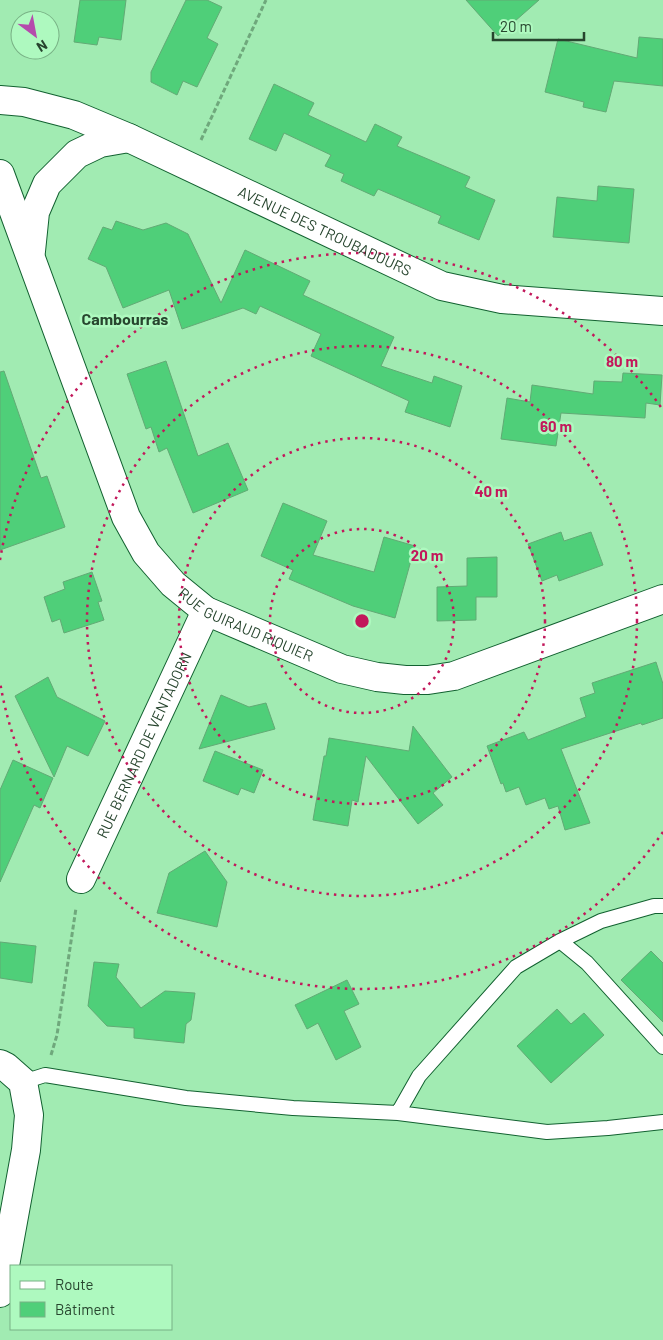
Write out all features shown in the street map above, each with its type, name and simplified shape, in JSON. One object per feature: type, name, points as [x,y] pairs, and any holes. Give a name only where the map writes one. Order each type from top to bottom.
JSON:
[{"type":"street","name":"AVENUE DES TROUBADOURS","points":[[0,100],[24,102],[74,115],[129,138],[442,286],[502,299],[663,311]]},
{"type":"street","name":"RUE GUIRAUD RIQUIER","points":[[30,260],[35,212],[47,184],[77,154],[100,143],[129,138]]},
{"type":"street","name":"RUE GUIRAUD RIQUIER","points":[[0,174],[126,517],[146,553],[173,584],[206,611],[342,669],[377,677],[428,680],[454,676],[663,599]]},
{"type":"street","name":"RUE BERNARD DE VENTADORN","points":[[81,879],[206,611]]},
{"type":"street","points":[[0,1064],[24,1082],[29,1115],[26,1150],[0,1292]]},
{"type":"lane","points":[[398,1113],[419,1076],[516,967],[601,920],[654,906],[663,906]]},
{"type":"lane","points":[[560,941],[586,963],[663,1047]]},
{"type":"lane","points":[[24,1082],[45,1075],[186,1098],[293,1108],[398,1113],[547,1132],[663,1122]]},
{"type":"path","points":[[188,166],[266,0]]},
{"type":"path","points":[[57,1035],[71,938]]},
{"type":"building","points":[[80,0],[126,0],[121,40],[99,37],[97,45],[74,42]]},
{"type":"building","points":[[186,0],[207,0],[222,7],[207,38],[218,44],[197,87],[183,81],[177,95],[151,82],[151,72]]},
{"type":"building","points":[[466,0],[539,0],[498,36]]},
{"type":"building","points":[[639,37],[663,39],[663,86],[614,81],[606,112],[583,107],[584,102],[545,92],[558,39],[637,58]]},
{"type":"building","points":[[274,84],[314,103],[308,115],[366,142],[375,124],[402,137],[397,146],[470,177],[465,187],[495,200],[479,240],[438,223],[441,216],[378,189],[374,196],[341,181],[344,174],[325,166],[331,155],[284,133],[276,151],[249,139]]},
{"type":"building","points":[[598,186],[634,189],[629,243],[553,237],[557,197],[597,201]]},
{"type":"building","points":[[116,221],[143,230],[166,223],[188,234],[221,303],[245,250],[310,281],[303,295],[394,337],[381,366],[432,383],[434,376],[462,386],[450,427],[405,412],[409,401],[311,356],[321,334],[260,306],[256,314],[243,308],[182,329],[169,290],[123,308],[106,267],[88,259],[103,227],[112,230]]},
{"type":"building","points":[[166,361],[198,456],[228,443],[248,490],[193,513],[167,448],[159,452],[151,427],[146,429],[127,374]]},
{"type":"building","points":[[4,371],[41,478],[47,476],[65,527],[0,550],[0,372]]},
{"type":"building","points":[[623,373],[662,375],[660,405],[646,403],[645,418],[561,413],[556,446],[501,439],[507,398],[530,402],[532,385],[593,394],[594,381],[622,382]]},
{"type":"building","points":[[283,503],[327,521],[313,555],[374,572],[384,537],[415,546],[395,618],[353,606],[289,579],[293,570],[261,556]]},
{"type":"building","points":[[561,532],[564,541],[591,532],[603,565],[559,581],[557,575],[542,581],[528,544]]},
{"type":"building","points":[[497,557],[497,597],[476,597],[476,620],[437,621],[437,587],[467,586],[467,558]]},
{"type":"building","points":[[92,572],[102,601],[98,602],[104,620],[64,633],[60,619],[52,622],[44,597],[65,589],[63,582]]},
{"type":"building","points":[[656,662],[663,684],[663,718],[642,725],[641,723],[561,749],[590,823],[565,830],[558,806],[549,809],[545,798],[526,805],[519,787],[506,792],[503,783],[501,784],[487,746],[524,732],[528,740],[586,717],[580,698],[595,693],[592,683]]},
{"type":"building","points":[[48,677],[57,697],[105,721],[88,756],[67,746],[54,777],[15,696]]},
{"type":"building","points":[[221,695],[249,707],[266,703],[275,729],[199,749]]},
{"type":"building","points":[[413,726],[452,777],[433,793],[443,805],[418,824],[366,756],[358,802],[352,800],[348,826],[313,820],[329,738],[409,751]]},
{"type":"building","points":[[215,751],[263,770],[254,793],[241,788],[238,795],[203,781]]},
{"type":"building","points":[[13,760],[53,778],[40,808],[34,805],[0,882],[0,790]]},
{"type":"building","points":[[205,851],[227,882],[217,927],[157,913],[169,873]]},
{"type":"building","points":[[0,942],[36,946],[32,983],[0,978]]},
{"type":"building","points":[[651,951],[663,963],[663,1022],[621,980]]},
{"type":"building","points":[[94,962],[119,964],[116,977],[141,1008],[165,991],[195,993],[191,1020],[186,1024],[184,1043],[134,1038],[134,1028],[107,1026],[88,1006]]},
{"type":"building","points":[[347,980],[359,1004],[344,1011],[361,1047],[336,1060],[318,1023],[307,1029],[295,1005]]},
{"type":"building","points":[[557,1009],[571,1024],[584,1013],[604,1035],[551,1083],[517,1046]]},
{"type":"district","name":"Cambourras","points":[[125,318]]}]
